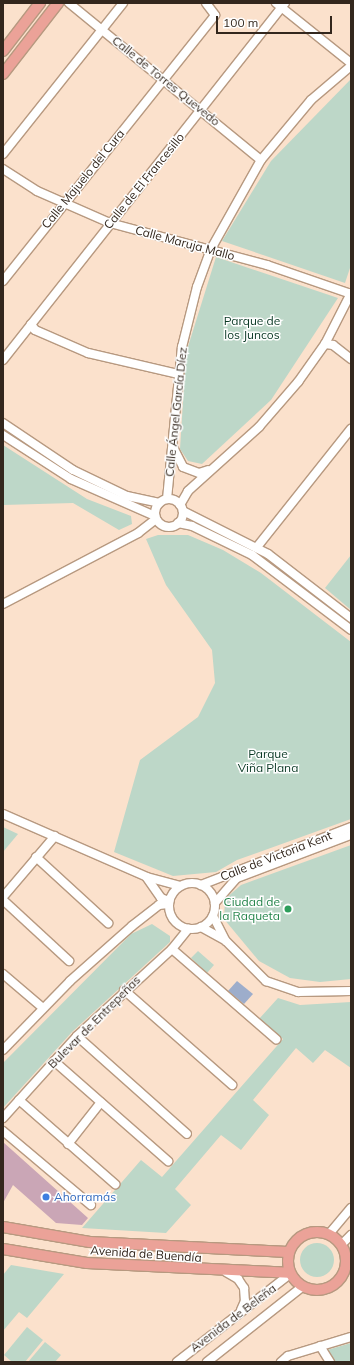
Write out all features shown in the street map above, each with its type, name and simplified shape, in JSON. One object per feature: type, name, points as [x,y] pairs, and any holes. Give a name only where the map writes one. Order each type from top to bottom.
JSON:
[{"type":"main road","points":[[3,51],[40,3]]},
{"type":"main road","points":[[3,74],[58,3]]},
{"type":"main road","name":"Avenida de Buendía","points":[[3,1227],[90,1242],[288,1252]]},
{"type":"main road","points":[[307,1233],[329,1234],[346,1248],[348,1272],[328,1289],[302,1287],[290,1274],[288,1252],[295,1240],[307,1233]]},
{"type":"main road","name":"Avenida de Buendía","points":[[3,1249],[80,1262],[226,1272],[290,1274]]},
{"type":"street","name":"Calle de Torres Quevedo","points":[[69,3],[201,108],[261,160]]},
{"type":"street","points":[[3,154],[123,3]]},
{"type":"street","name":"Calle Majuelo del Cura","points":[[3,281],[62,204],[215,14],[206,3]]},
{"type":"street","points":[[281,4],[351,63]]},
{"type":"street","name":"Calle de El Francesillo","points":[[3,360],[281,4]]},
{"type":"street","name":"Calle Ángel García Díez","points":[[167,499],[178,374],[186,327],[211,249],[261,160],[311,100],[351,66]]},
{"type":"street","name":"Calle Maruja Mallo","points":[[3,169],[62,204],[110,223],[211,249],[351,294]]},
{"type":"street","points":[[178,524],[181,508],[188,491],[208,470],[271,414],[325,344],[351,294]]},
{"type":"street","points":[[31,324],[35,330],[88,352],[178,374]]},
{"type":"street","points":[[325,344],[351,359]]},
{"type":"street","points":[[3,423],[73,470],[127,496],[159,503],[167,499],[181,508],[257,547],[351,618]]},
{"type":"street","points":[[257,547],[351,429]]},
{"type":"street","points":[[3,435],[70,479],[156,518],[163,525]]},
{"type":"street","points":[[173,443],[175,457],[183,467],[199,473],[208,470]]},
{"type":"street","points":[[142,531],[156,518],[159,503]]},
{"type":"street","points":[[3,604],[142,531],[163,525],[178,524],[192,526],[252,555],[351,630]]},
{"type":"street","points":[[3,814],[147,877],[180,886],[201,885],[212,894],[215,904],[213,916],[226,941],[251,969],[276,986],[310,994],[351,991]]},
{"type":"street","name":"Calle de Victoria Kent","points":[[201,885],[351,827]]},
{"type":"street","name":"Calle de Victoria Kent","points":[[215,904],[237,878],[351,835]]},
{"type":"street","points":[[3,897],[55,836]]},
{"type":"street","points":[[36,857],[108,923]]},
{"type":"street","points":[[147,877],[161,898],[169,903],[174,921],[188,929],[201,927],[213,916]]},
{"type":"street","points":[[3,1050],[43,1008],[132,926],[159,905],[169,903],[180,886]]},
{"type":"street","points":[[3,900],[69,960]]},
{"type":"street","points":[[201,927],[226,941]]},
{"type":"street","name":"Bulevar de Entrepeñas","points":[[3,1118],[77,1036],[124,990],[172,949],[188,929]]},
{"type":"street","points":[[172,949],[276,1039]]},
{"type":"street","points":[[3,974],[43,1008]]},
{"type":"street","points":[[124,990],[232,1085]]},
{"type":"street","points":[[77,1036],[187,1134]]},
{"type":"street","points":[[54,1061],[168,1161]]},
{"type":"street","points":[[19,1100],[115,1184]]},
{"type":"street","points":[[68,1144],[101,1102]]},
{"type":"street","points":[[3,1131],[91,1205]]},
{"type":"street","points":[[329,1234],[351,1208]]},
{"type":"street","points":[[346,1248],[351,1235]]},
{"type":"street","points":[[226,1272],[238,1279],[244,1288],[245,1301],[241,1311]]},
{"type":"street","name":"Avenida de Beleña","points":[[177,1362],[290,1274]]},
{"type":"street","name":"Avenida de Beleña","points":[[207,1362],[302,1287]]},
{"type":"street","points":[[281,1362],[288,1356],[351,1337]]},
{"type":"street","points":[[320,1346],[330,1362]]},
{"type":"green space","points":[[351,79],[351,265],[345,283],[222,241],[271,161]]},
{"type":"green space","name":"Parque de los Juncos","points":[[216,257],[338,298],[271,400],[202,464],[188,461],[180,449],[186,353]]},
{"type":"green space","points":[[3,445],[87,499],[131,516],[132,524],[119,530],[73,503],[3,505]]},
{"type":"green space","name":"Parque Viña Plana","points":[[158,535],[188,535],[223,550],[261,573],[351,642],[351,819],[237,860],[216,872],[173,876],[114,852],[140,760],[198,717],[215,683],[212,650],[166,585],[146,539]]},
{"type":"green space","points":[[351,555],[351,610],[325,588]]},
{"type":"green space","points":[[3,827],[18,834],[3,852]]},
{"type":"green space","name":"Ciudad de la Raqueta","points":[[351,845],[351,979],[320,982],[290,978],[259,961],[224,919],[225,899],[241,885]]},
{"type":"green space","points":[[152,924],[170,936],[170,942],[72,1032],[3,1108],[3,1063],[131,934]]},
{"type":"green space","points":[[198,951],[214,965],[207,973],[191,958]]},
{"type":"green space","points":[[278,998],[300,1005],[351,1002],[351,1068],[325,1050],[313,1063],[296,1048],[253,1100],[269,1115],[241,1150],[221,1135],[175,1189],[191,1205],[166,1233],[82,1228],[141,1160],[162,1177],[283,1039],[259,1019]]},
{"type":"green space","points":[[314,1243],[320,1243],[324,1244],[331,1250],[334,1260],[333,1267],[327,1274],[320,1277],[314,1277],[310,1276],[303,1270],[300,1263],[300,1257],[301,1253],[307,1246]]},
{"type":"green space","points":[[11,1265],[64,1274],[27,1318],[19,1312],[3,1331],[3,1275]]},
{"type":"green space","points":[[27,1327],[43,1340],[25,1362],[12,1362],[4,1355]]},
{"type":"green space","points":[[45,1342],[61,1355],[55,1362],[28,1362]]},
{"type":"green space","points":[[351,1343],[351,1362],[336,1362],[327,1350]]},
{"type":"water","points":[[237,981],[253,994],[244,1004],[228,991]]},
{"type":"building","name":"Ahorramás","points":[[3,1142],[88,1218],[82,1225],[56,1223],[13,1185],[3,1203]]},
{"type":"place","name":"Ciudad de la Raqueta","points":[[288,909]]},
{"type":"place","name":"Ahorramás","points":[[46,1197]]}]
